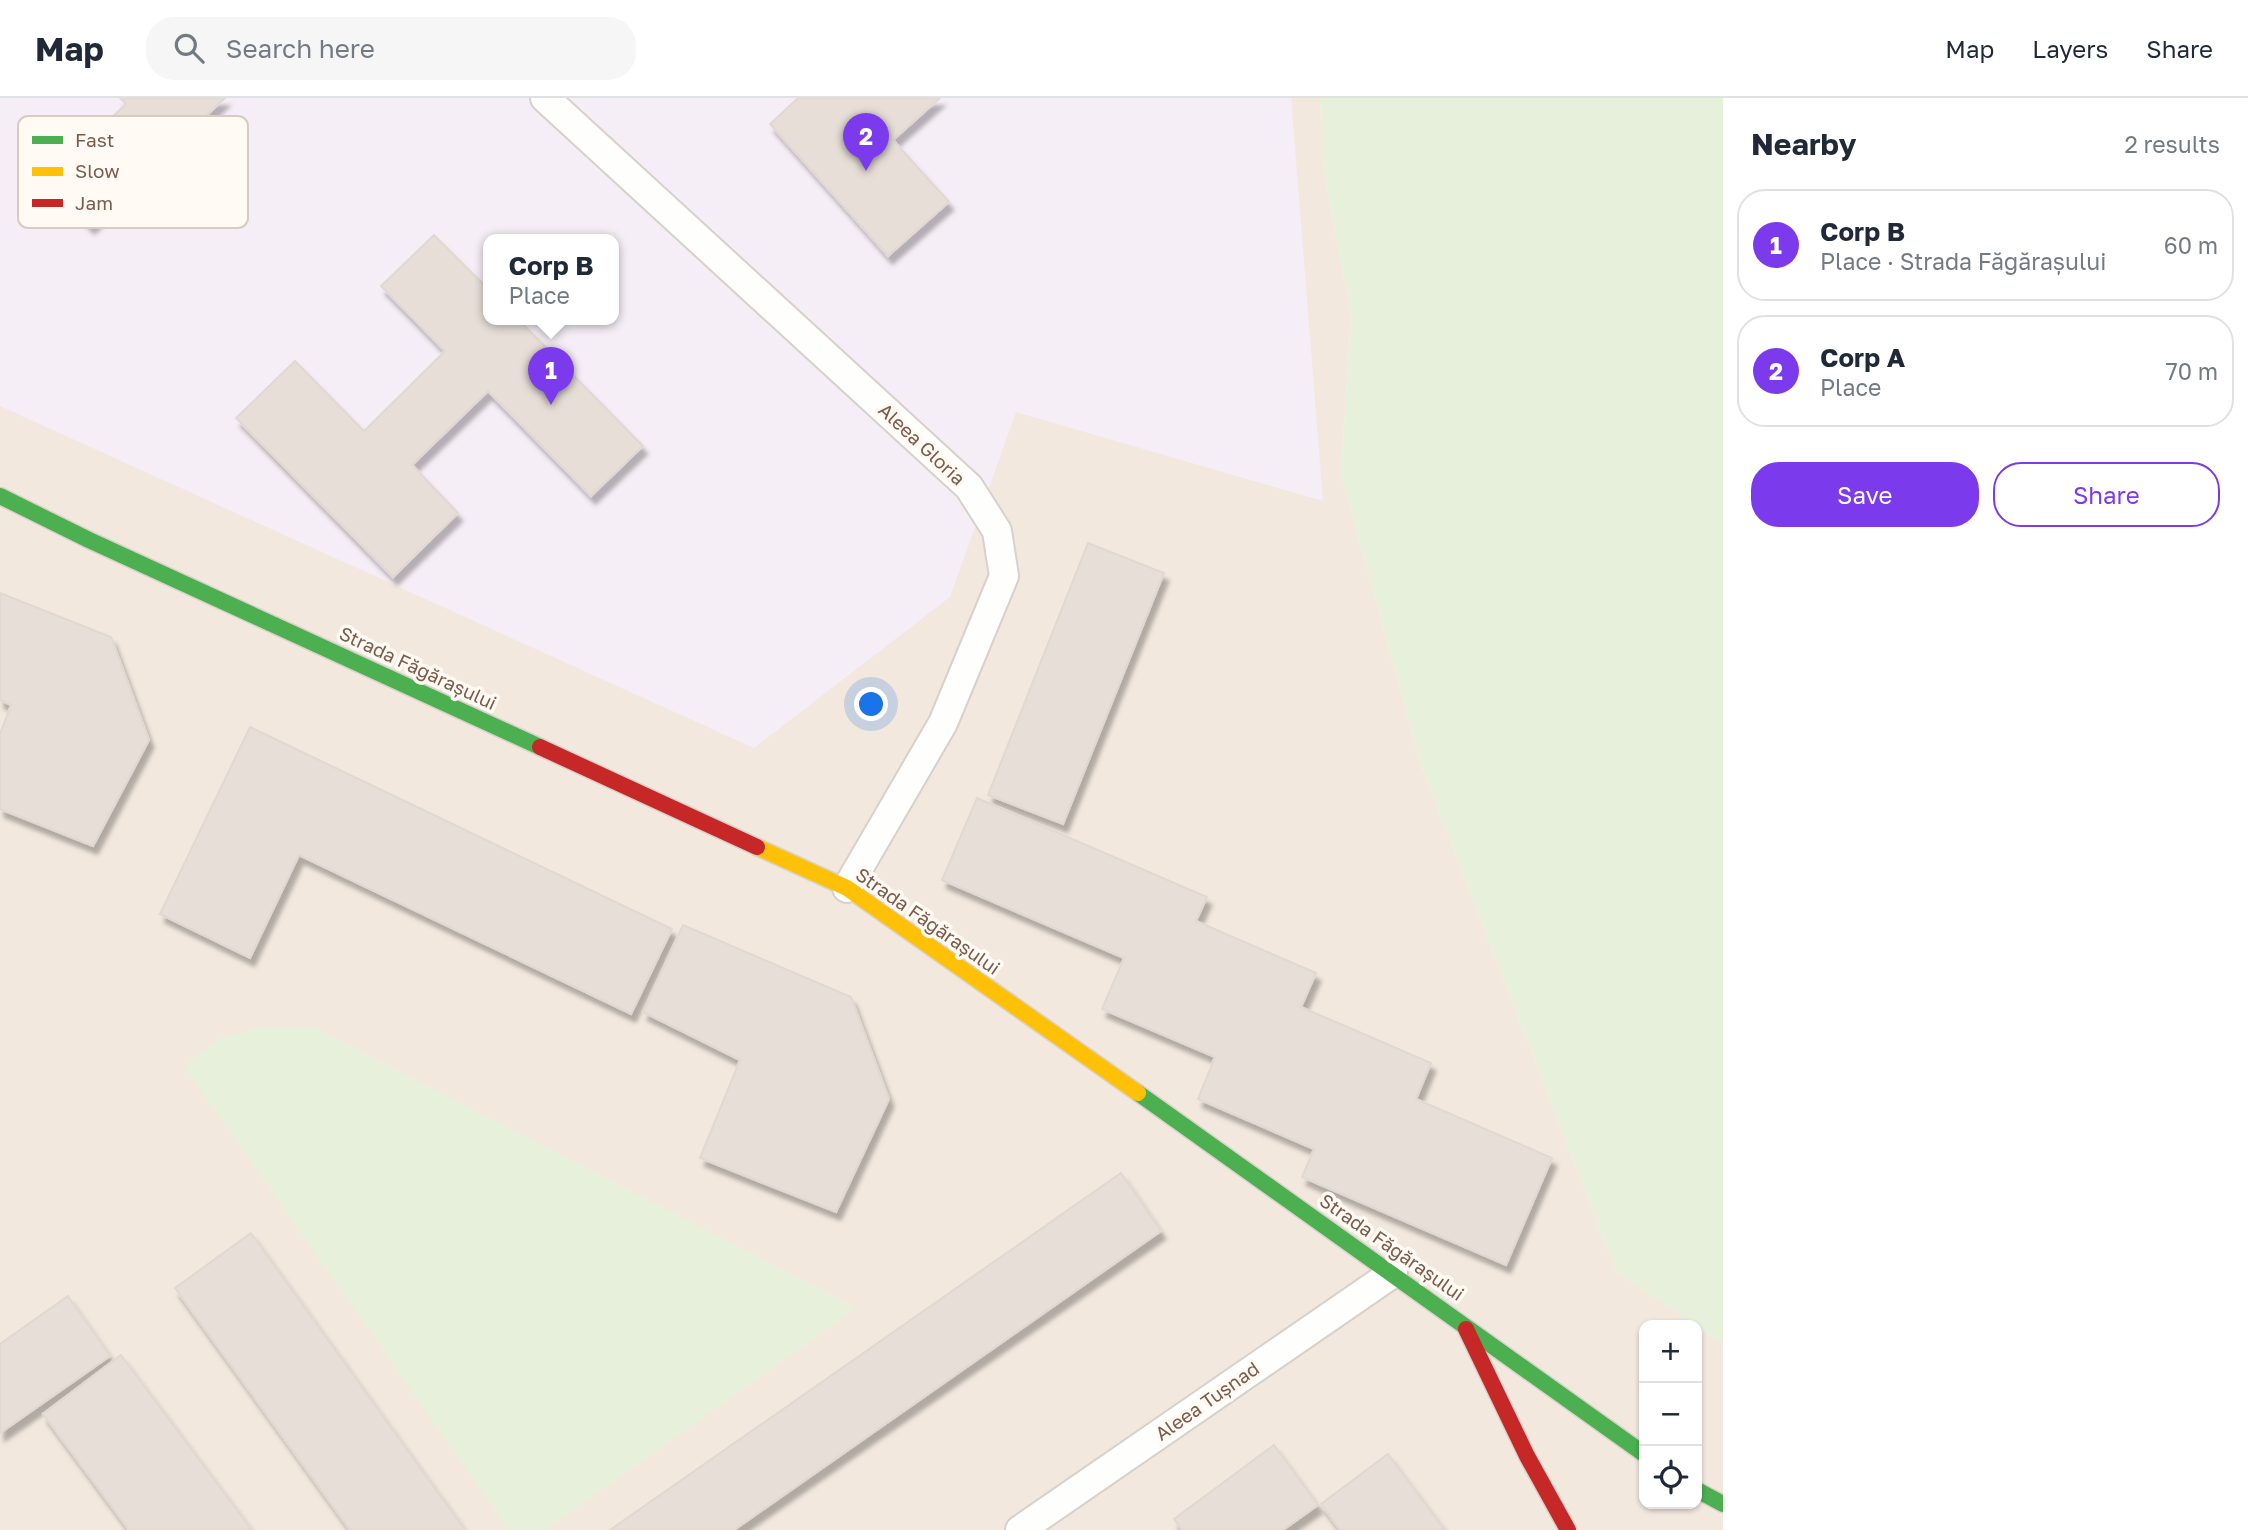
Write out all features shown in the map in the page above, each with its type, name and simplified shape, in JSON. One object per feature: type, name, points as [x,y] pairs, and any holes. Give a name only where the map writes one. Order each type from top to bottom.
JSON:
[{"type":"street","name":"Strada Făgărașului","points":[[0,496],[89,540],[847,888],[1393,1273],[1639,1450]]},
{"type":"street","points":[[1464,1324],[1527,1456],[1568,1530]]},
{"type":"street","points":[[1702,1493],[1723,1504]]},
{"type":"lane","name":"Aleea Gloria","points":[[545,98],[969,487],[997,531],[1004,576],[943,723],[847,888]]},
{"type":"lane","name":"Aleea Tușnad","points":[[1020,1530],[1393,1273]]},
{"type":"shaded area","points":[[0,98],[1320,98],[1322,159],[1351,315],[1341,473],[1421,765],[1616,1271],[1689,1320],[1639,1320],[1639,1509],[1702,1509],[1702,1329],[1723,1344],[1723,1530],[0,1530]]},
{"type":"shaded area","points":[[0,98],[1291,98],[1323,501],[1016,412],[950,597],[754,748],[0,406]]},
{"type":"green space","points":[[1320,98],[1723,98],[1723,1344],[1702,1330],[1702,1320],[1688,1320],[1616,1271],[1421,765],[1341,473],[1351,315],[1322,159]]},
{"type":"green space","points":[[265,1027],[314,1027],[857,1308],[546,1530],[509,1530],[184,1066],[220,1038]]},
{"type":"building","points":[[120,98],[225,98],[206,116],[113,116],[126,104]]},
{"type":"building","points":[[798,98],[940,98],[893,140],[949,202],[888,256],[770,124]]},
{"type":"building","points":[[434,235],[483,284],[483,325],[524,325],[643,446],[591,496],[488,391],[412,465],[458,513],[393,577],[236,418],[295,361],[364,431],[445,351],[381,286]]},
{"type":"building","points":[[1088,543],[1164,573],[1063,824],[988,795]]},
{"type":"building","points":[[0,593],[111,637],[149,740],[93,846],[0,809],[0,734],[11,705],[0,700]]},
{"type":"building","points":[[250,727],[672,929],[631,1014],[299,855],[250,958],[160,914]]},
{"type":"building","points":[[977,798],[1207,897],[1196,921],[1316,973],[1301,1007],[1431,1063],[1416,1099],[1552,1158],[1506,1265],[1302,1177],[1314,1149],[1198,1099],[1215,1057],[1102,1009],[1124,958],[942,880]]},
{"type":"building","points":[[683,925],[851,997],[889,1099],[836,1212],[700,1158],[740,1060],[643,1012]]},
{"type":"building","points":[[1121,1173],[1161,1231],[734,1530],[610,1530]]},
{"type":"building","points":[[251,1233],[465,1530],[350,1530],[175,1288]]},
{"type":"building","points":[[68,1296],[110,1356],[0,1433],[0,1344]]},
{"type":"building","points":[[121,1355],[252,1530],[129,1530],[43,1414]]},
{"type":"building","points":[[1274,1445],[1318,1505],[1283,1530],[1182,1530],[1174,1519]]},
{"type":"building","points":[[1388,1454],[1445,1530],[1340,1530],[1321,1504]]},
{"type":"traffic: fast","points":[[0,496],[89,540],[540,747]]},
{"type":"traffic: fast","points":[[1138,1093],[1639,1450]]},
{"type":"traffic: fast","points":[[1702,1493],[1723,1504]]},
{"type":"traffic: slow","points":[[757,847],[847,888],[1138,1093]]},
{"type":"traffic: jam","points":[[540,747],[757,847]]},
{"type":"traffic: jam","points":[[1466,1329],[1527,1456],[1568,1530]]},
{"type":"place","name":"Corp A","points":[[866,171]]},
{"type":"place","name":"Corp B","points":[[551,405]]}]
